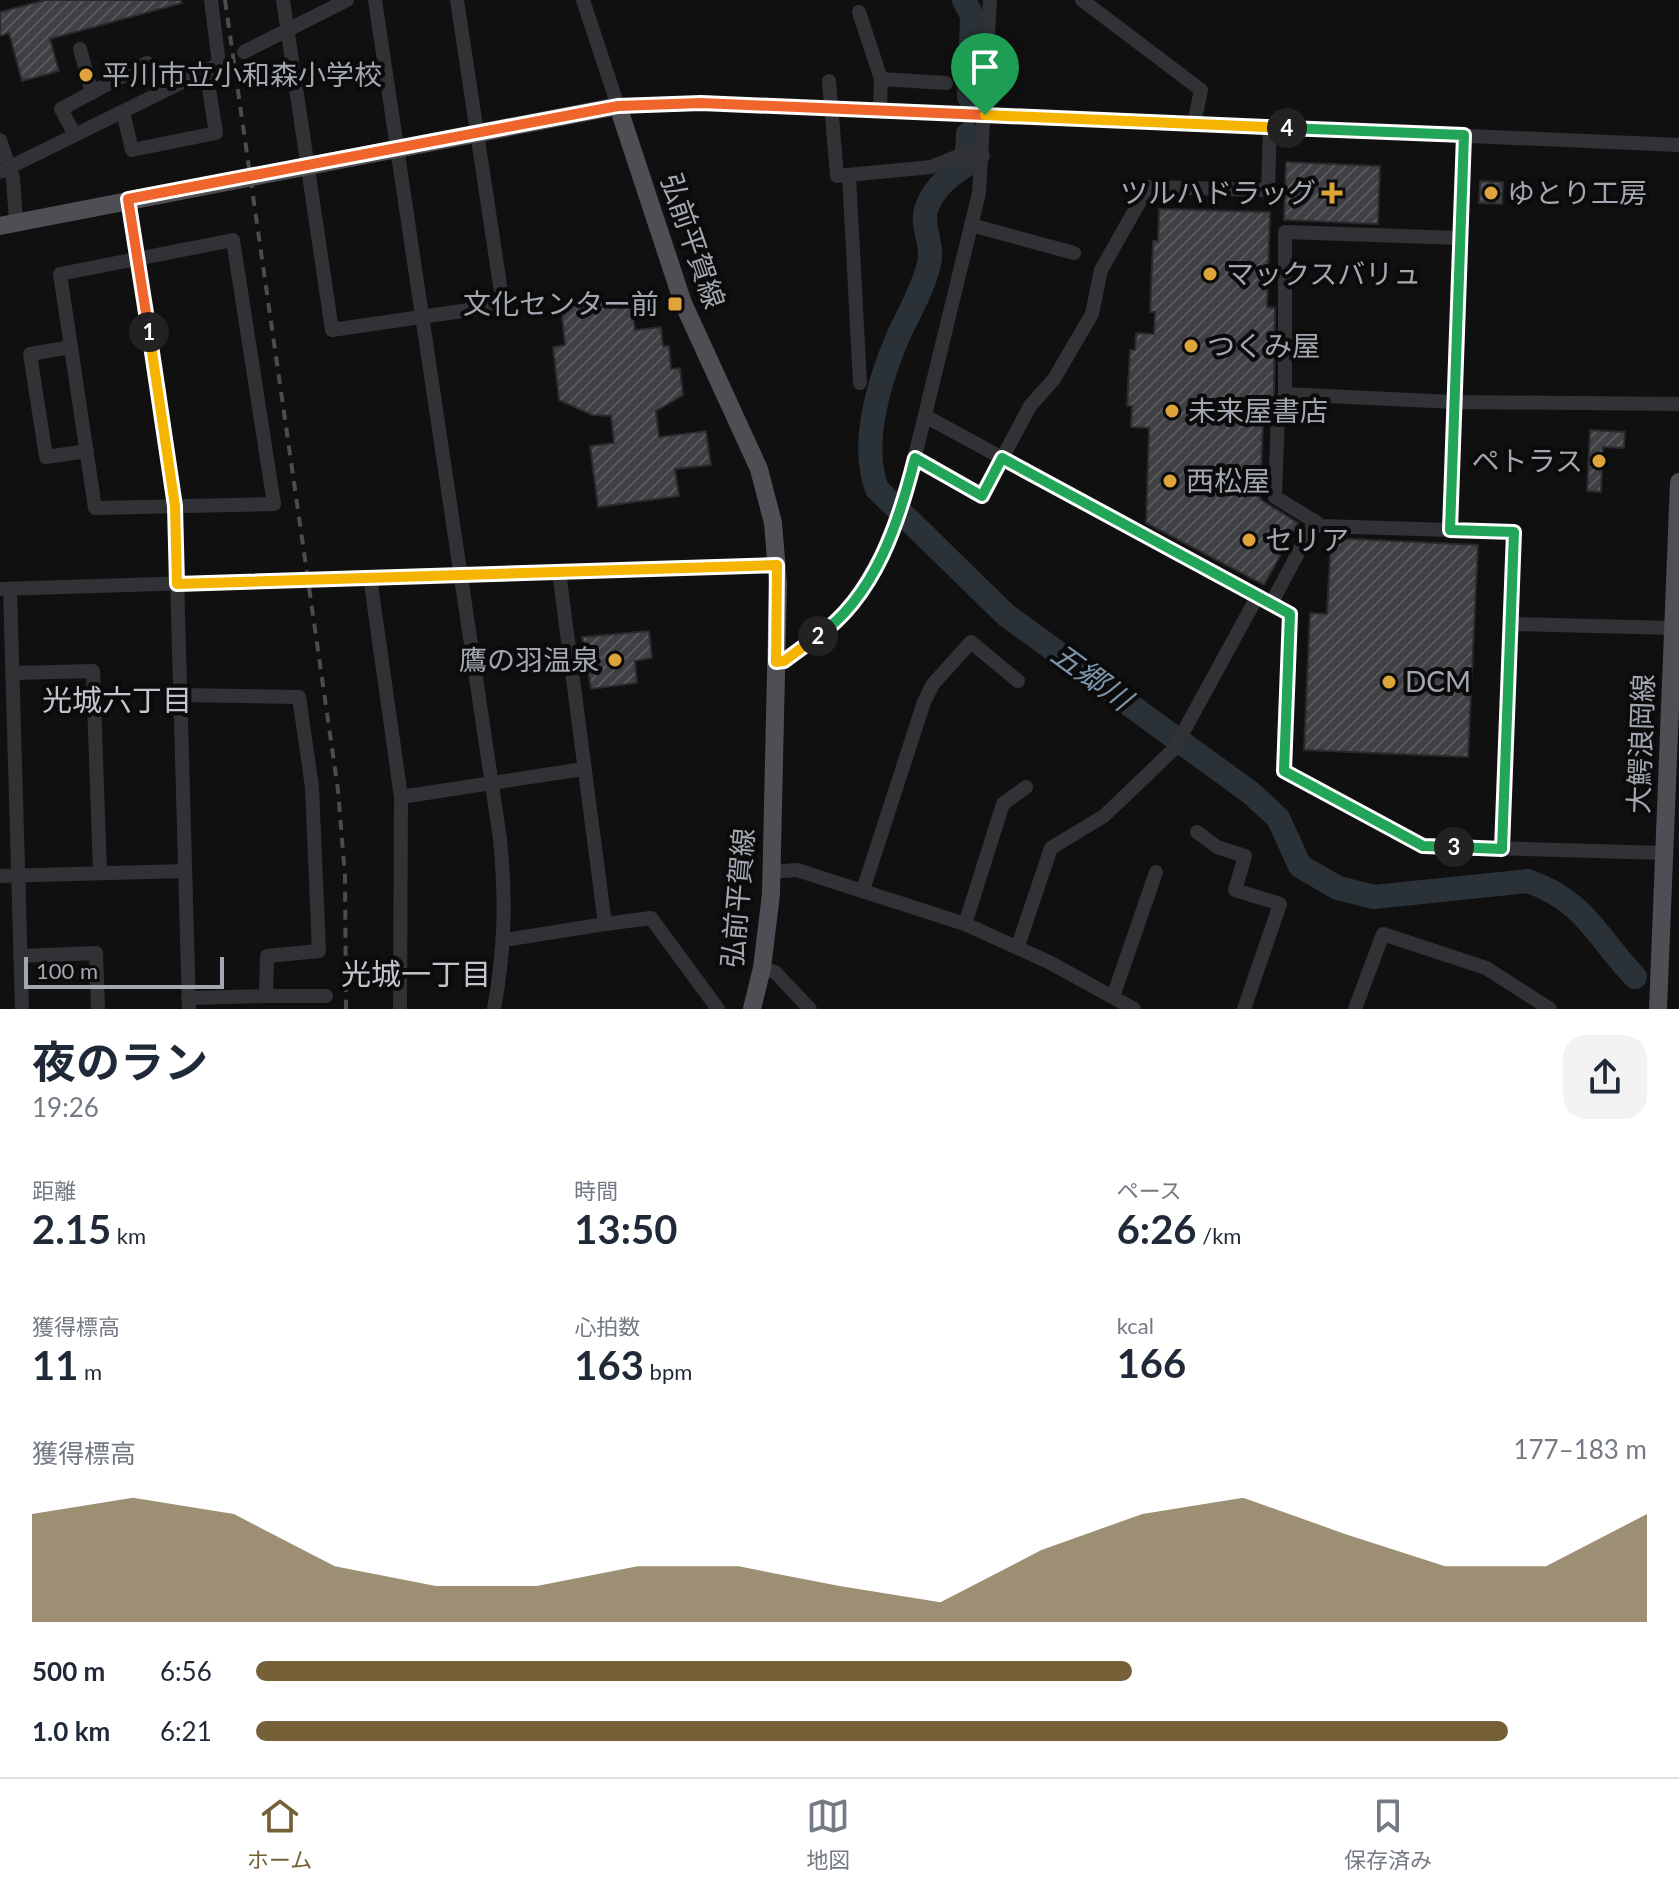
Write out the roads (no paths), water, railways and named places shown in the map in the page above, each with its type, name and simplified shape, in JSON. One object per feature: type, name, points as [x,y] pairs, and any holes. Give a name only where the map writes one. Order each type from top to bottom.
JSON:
[{"type":"main road","points":[[8,224],[618,106]]},
{"type":"main road","name":"弘前平賀線","points":[[618,106],[683,303],[762,479],[773,523],[777,565],[771,872],[762,968],[752,1009]]},
{"type":"main road","name":"大鰐浪岡線","points":[[1658,1009],[1664,853],[1672,830],[1673,628],[1679,482]]},
{"type":"street","points":[[5,170],[220,61],[211,0]]},
{"type":"street","points":[[283,0],[332,330],[503,305],[457,0]]},
{"type":"street","points":[[244,52],[347,0]]},
{"type":"street","points":[[375,0],[507,902],[505,940],[494,1009]]},
{"type":"street","points":[[583,0],[618,106],[701,103],[1679,145]]},
{"type":"street","points":[[776,662],[784,661],[835,624],[851,607],[904,501],[971,225],[985,115],[990,0]]},
{"type":"street","points":[[1082,0],[1201,90],[1194,124]]},
{"type":"street","points":[[859,12],[881,79],[880,110]]},
{"type":"street","points":[[80,49],[92,93]]},
{"type":"street","points":[[75,135],[61,109],[147,63],[158,94]]},
{"type":"street","points":[[123,112],[132,150],[216,133],[206,70]]},
{"type":"street","points":[[881,79],[946,83]]},
{"type":"street","points":[[829,81],[837,176],[931,167],[958,156],[978,156]]},
{"type":"street","points":[[915,458],[982,496],[1030,406],[1054,379],[1092,314],[1101,270],[1148,187],[1268,190],[1270,127]]},
{"type":"street","points":[[1450,530],[1464,135]]},
{"type":"street","points":[[0,140],[8,224]]},
{"type":"street","points":[[849,175],[860,383]]},
{"type":"street","points":[[128,199],[175,506],[189,1003],[266,996],[326,996]]},
{"type":"street","points":[[971,225],[1074,253]]},
{"type":"street","points":[[1460,238],[1285,232],[1285,394],[1278,413],[1275,497],[1322,526],[1514,532],[1502,849]]},
{"type":"street","points":[[233,240],[274,504],[95,508],[60,274],[137,259],[233,240]]},
{"type":"street","points":[[71,347],[30,354],[39,413],[46,457],[87,451]]},
{"type":"street","points":[[1285,394],[1454,402],[1679,404]]},
{"type":"street","points":[[925,416],[1290,614],[1284,771],[1423,846],[1664,853]]},
{"type":"street","points":[[1018,946],[1051,848],[1104,816],[1174,749],[1315,521]]},
{"type":"street","points":[[22,1009],[14,673],[5,589],[777,565]]},
{"type":"street","points":[[559,572],[605,924]]},
{"type":"street","points":[[370,577],[401,797],[400,1009]]},
{"type":"street","points":[[1510,624],[1673,628]]},
{"type":"street","points":[[863,890],[933,684],[971,642],[1018,681]]},
{"type":"street","points":[[14,673],[93,671],[100,873]]},
{"type":"street","points":[[180,695],[299,697],[312,787],[319,951],[267,956],[266,996]]},
{"type":"street","points":[[401,797],[492,786],[583,769]]},
{"type":"street","points":[[965,924],[1003,804],[1026,787]]},
{"type":"street","points":[[1197,832],[1217,847],[1245,856],[1235,890],[1280,904],[1244,1009]]},
{"type":"street","points":[[771,872],[797,870],[965,924],[1018,946],[1134,1009]]},
{"type":"street","points":[[0,876],[185,871]]},
{"type":"street","points":[[1113,997],[1156,872]]},
{"type":"street","points":[[505,940],[651,918],[718,1009]]},
{"type":"street","points":[[1355,1009],[1383,934],[1486,968],[1550,1009]]},
{"type":"street","points":[[20,956],[96,953],[98,1009]]},
{"type":"street","points":[[762,968],[775,972],[810,1009]]},
{"type":"waterway","name":"五郷川","points":[[964,0],[972,16],[969,97]]},
{"type":"waterway","name":"五郷川","points":[[968,134],[966,165],[942,184],[926,210],[929,264],[890,356],[878,393],[870,453],[877,489],[1006,615],[1251,793],[1278,818],[1300,866],[1338,888],[1374,897],[1528,881],[1548,889],[1577,910],[1635,977]]},
{"type":"railway","points":[[225,0],[338,790],[345,876],[346,1009]]},
{"type":"place","name":"平川市立小和森小学校","points":[[86,75]]},
{"type":"place","name":"ツルハドラッグ","points":[[1332,193]]},
{"type":"place","name":"ゆとり工房","points":[[1491,193]]},
{"type":"place","name":"マックスバリュ","points":[[1210,274]]},
{"type":"place","name":"文化センター前","points":[[675,304]]},
{"type":"place","name":"つくみ屋","points":[[1191,346]]},
{"type":"place","name":"未来屋書店","points":[[1172,411]]},
{"type":"place","name":"ペトラス","points":[[1599,461]]},
{"type":"place","name":"西松屋","points":[[1170,481]]},
{"type":"place","name":"セリア","points":[[1249,540]]},
{"type":"place","name":"鷹の羽温泉","points":[[615,660]]},
{"type":"place","name":"DCM","points":[[1389,682]]},
{"type":"district","name":"光城六丁目","points":[[117,701]]},
{"type":"district","name":"光城一丁目","points":[[416,975]]}]
